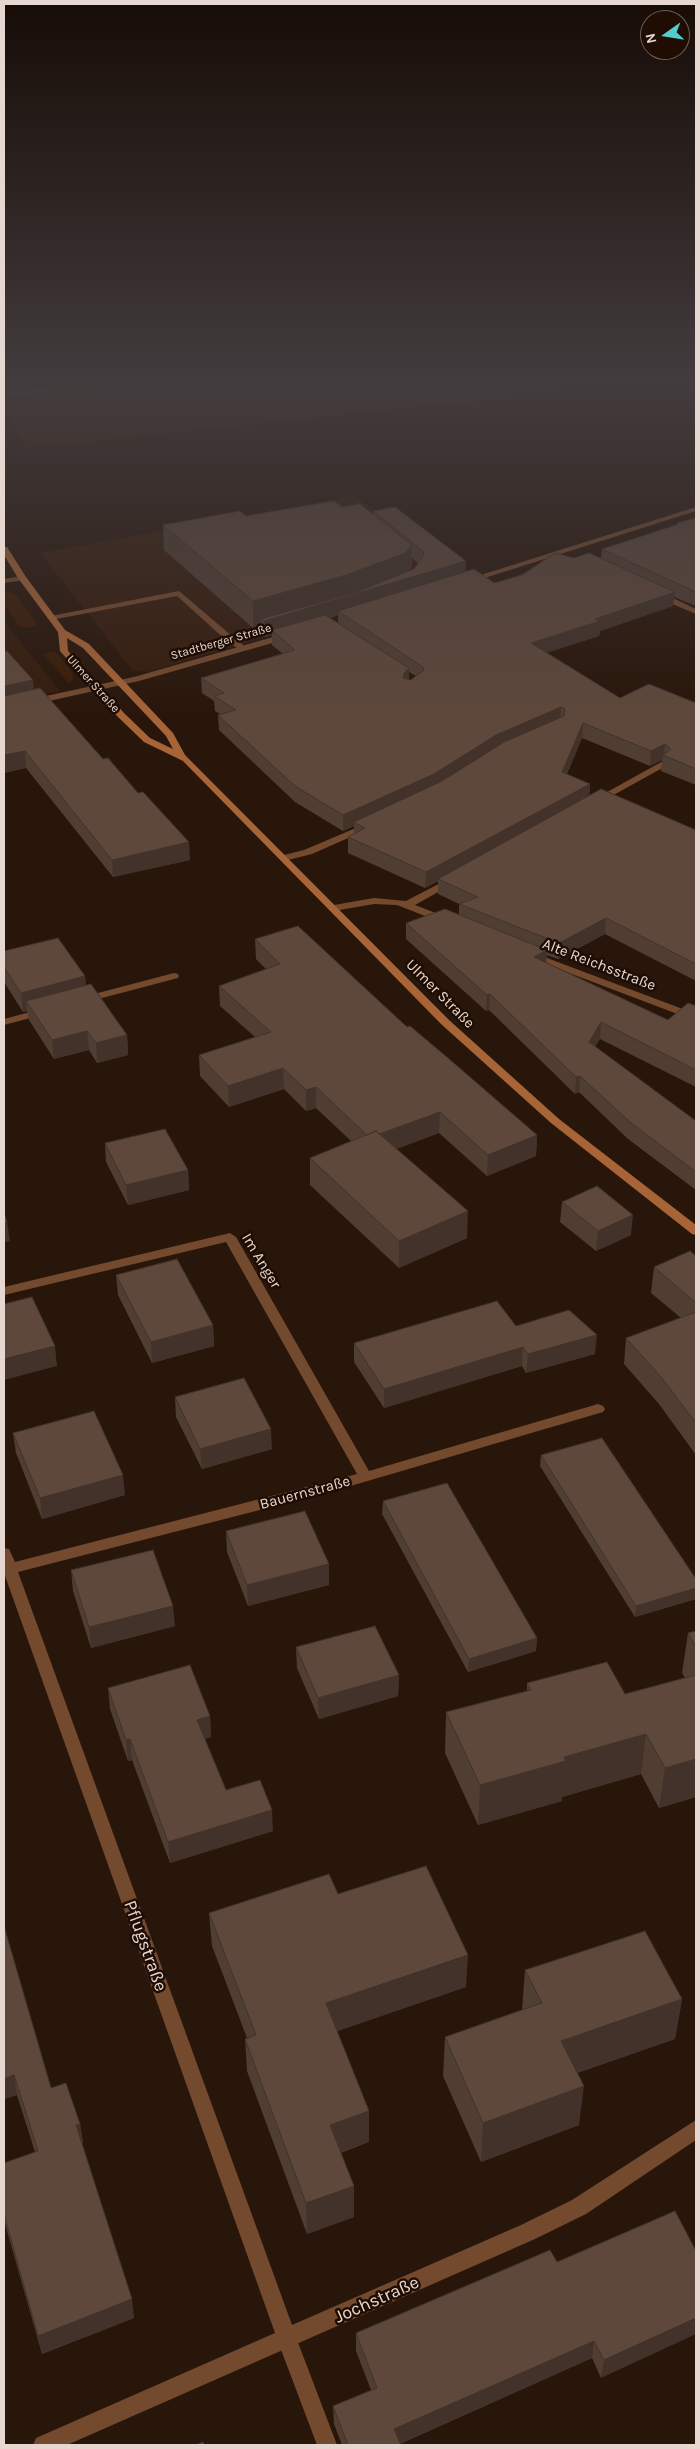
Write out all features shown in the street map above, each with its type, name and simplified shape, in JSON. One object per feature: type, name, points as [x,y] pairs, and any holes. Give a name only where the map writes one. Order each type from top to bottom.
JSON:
[{"type":"street","points":[[455,584],[696,509]]},
{"type":"street","points":[[4,549],[22,578],[62,632]]},
{"type":"street","points":[[564,551],[573,555]]},
{"type":"street","points":[[4,581],[22,578]]},
{"type":"street","points":[[51,618],[179,593],[230,639],[243,648]]},
{"type":"street","points":[[654,593],[696,612]]},
{"type":"street","points":[[230,639],[288,623]]},
{"type":"street","name":"Ulmer Straße","points":[[62,632],[86,646],[170,735],[181,755],[445,1022],[526,1096],[588,1148],[696,1231]]},
{"type":"street","name":"Ulmer Straße","points":[[62,632],[64,651],[96,688],[146,740],[181,755]]},
{"type":"street","name":"Stadtberger Straße","points":[[4,708],[121,683],[299,632]]},
{"type":"street","points":[[587,806],[663,764]]},
{"type":"street","points":[[284,858],[308,852],[376,822]]},
{"type":"street","points":[[408,904],[459,876]]},
{"type":"street","points":[[334,908],[374,901],[408,904],[462,927]]},
{"type":"street","name":"Alte Reichsstraße","points":[[524,952],[696,1018]]},
{"type":"street","points":[[4,1022],[174,976]]},
{"type":"street","name":"Im Anger","points":[[4,1291],[230,1237],[366,1476]]},
{"type":"street","name":"Bauernstraße","points":[[7,1561],[330,1487],[598,1409]]},
{"type":"street","name":"Pflugstraße","points":[[7,1561],[287,2339],[327,2445]]},
{"type":"street","name":"Jochstraße","points":[[43,2445],[478,2256],[579,2207],[696,2129]]},
{"type":"shaded area","points":[[354,496],[468,576],[148,672],[133,671],[40,553]]},
{"type":"shaded area","points":[[11,592],[15,594],[36,622],[35,626],[25,628],[19,626],[4,604],[4,593]]},
{"type":"shaded area","points":[[4,621],[60,691],[4,703]]},
{"type":"shaded area","points":[[55,651],[73,673],[73,679],[69,683],[43,654]]},
{"type":"building","points":[[334,501],[342,507],[360,504],[412,545],[405,553],[346,575],[253,601],[163,525],[240,511],[246,516]]},
{"type":"building","points":[[395,507],[466,561],[264,621],[261,619],[354,593],[414,569],[424,555],[423,551],[373,511]]},
{"type":"building","points":[[696,518],[696,592],[602,549],[679,524],[677,523]]},
{"type":"building","points":[[555,553],[574,558],[589,553],[675,592],[595,619],[600,621],[531,643],[620,698],[649,684],[696,703],[696,769],[663,755],[671,749],[665,744],[651,751],[583,723],[562,772],[590,784],[426,872],[348,837],[365,828],[354,822],[442,781],[504,742],[564,716],[565,709],[561,707],[496,735],[434,774],[343,815],[295,786],[218,715],[236,710],[214,696],[224,693],[201,678],[295,650],[272,630],[325,615],[409,668],[404,673],[403,678],[411,680],[424,670],[423,667],[338,611],[474,569],[494,583],[522,575]]},
{"type":"building","points":[[4,651],[7,651],[33,680],[4,686]]},
{"type":"building","points":[[40,688],[103,759],[108,758],[138,793],[143,792],[189,842],[112,860],[25,751],[4,755],[4,696]]},
{"type":"building","points":[[601,789],[696,830],[696,964],[606,918],[559,943],[459,904],[478,897],[438,879]]},
{"type":"building","points":[[445,909],[547,950],[534,957],[668,1020],[688,1003],[696,1006],[696,1070],[601,1022],[589,1042],[696,1121],[696,1172],[630,1122],[580,1076],[576,1077],[490,994],[487,995],[406,923]]},
{"type":"building","points":[[298,926],[407,1027],[410,1026],[537,1135],[488,1155],[440,1112],[379,1134],[376,1131],[367,1135],[316,1087],[306,1090],[283,1068],[228,1086],[199,1055],[271,1032],[219,986],[280,964],[255,939]]},
{"type":"building","points":[[58,938],[85,976],[21,993],[4,967],[4,951]]},
{"type":"building","points":[[91,984],[127,1035],[96,1043],[87,1031],[52,1040],[26,1001]]},
{"type":"building","points":[[165,1129],[188,1170],[126,1185],[105,1143]]},
{"type":"building","points":[[376,1131],[468,1211],[399,1241],[310,1158]]},
{"type":"building","points":[[597,1186],[633,1215],[598,1231],[562,1202]]},
{"type":"building","points":[[690,1251],[696,1256],[696,1303],[654,1267]]},
{"type":"building","points":[[177,1259],[213,1325],[151,1342],[116,1275]]},
{"type":"building","points":[[32,1297],[55,1346],[4,1359],[4,1304]]},
{"type":"building","points":[[497,1301],[516,1326],[569,1310],[597,1335],[528,1354],[523,1347],[384,1389],[354,1343]]},
{"type":"building","points":[[696,1312],[696,1423],[662,1378],[626,1338]]},
{"type":"building","points":[[244,1378],[271,1429],[200,1449],[175,1397]]},
{"type":"building","points":[[94,1411],[123,1475],[40,1498],[13,1433]]},
{"type":"building","points":[[602,1438],[696,1579],[696,1588],[636,1606],[541,1455]]},
{"type":"building","points":[[447,1483],[537,1638],[469,1659],[383,1501]]},
{"type":"building","points":[[305,1511],[329,1564],[247,1585],[226,1531]]},
{"type":"building","points":[[153,1550],[173,1606],[89,1627],[71,1570]]},
{"type":"building","points":[[375,1626],[399,1675],[318,1698],[296,1647]]},
{"type":"building","points":[[696,1631],[696,1647],[688,1633]]},
{"type":"building","points":[[607,1662],[625,1694],[696,1675],[696,1759],[665,1768],[646,1734],[564,1757],[566,1761],[480,1785],[446,1712],[531,1690],[527,1683]]},
{"type":"building","points":[[190,1665],[210,1716],[197,1720],[226,1790],[260,1780],[272,1810],[168,1842],[130,1739],[126,1740],[108,1688]]},
{"type":"building","points":[[426,1866],[468,1955],[326,2003],[369,2111],[330,2125],[354,2186],[306,2203],[245,2039],[256,2035],[209,1913],[329,1874],[338,1894]]},
{"type":"building","points":[[4,1926],[51,2088],[66,2083],[80,2124],[76,2125],[132,2299],[38,2336],[4,2214],[4,2163],[38,2151],[14,2075],[4,2079]]},
{"type":"building","points":[[645,1931],[682,1999],[561,2041],[584,2086],[483,2123],[445,2037],[542,2003],[525,1970]]},
{"type":"building","points":[[675,2211],[696,2251],[696,2318],[604,2360],[594,2341],[394,2429],[401,2445],[348,2445],[333,2406],[377,2388],[356,2333],[550,2250],[557,2262]]}]
